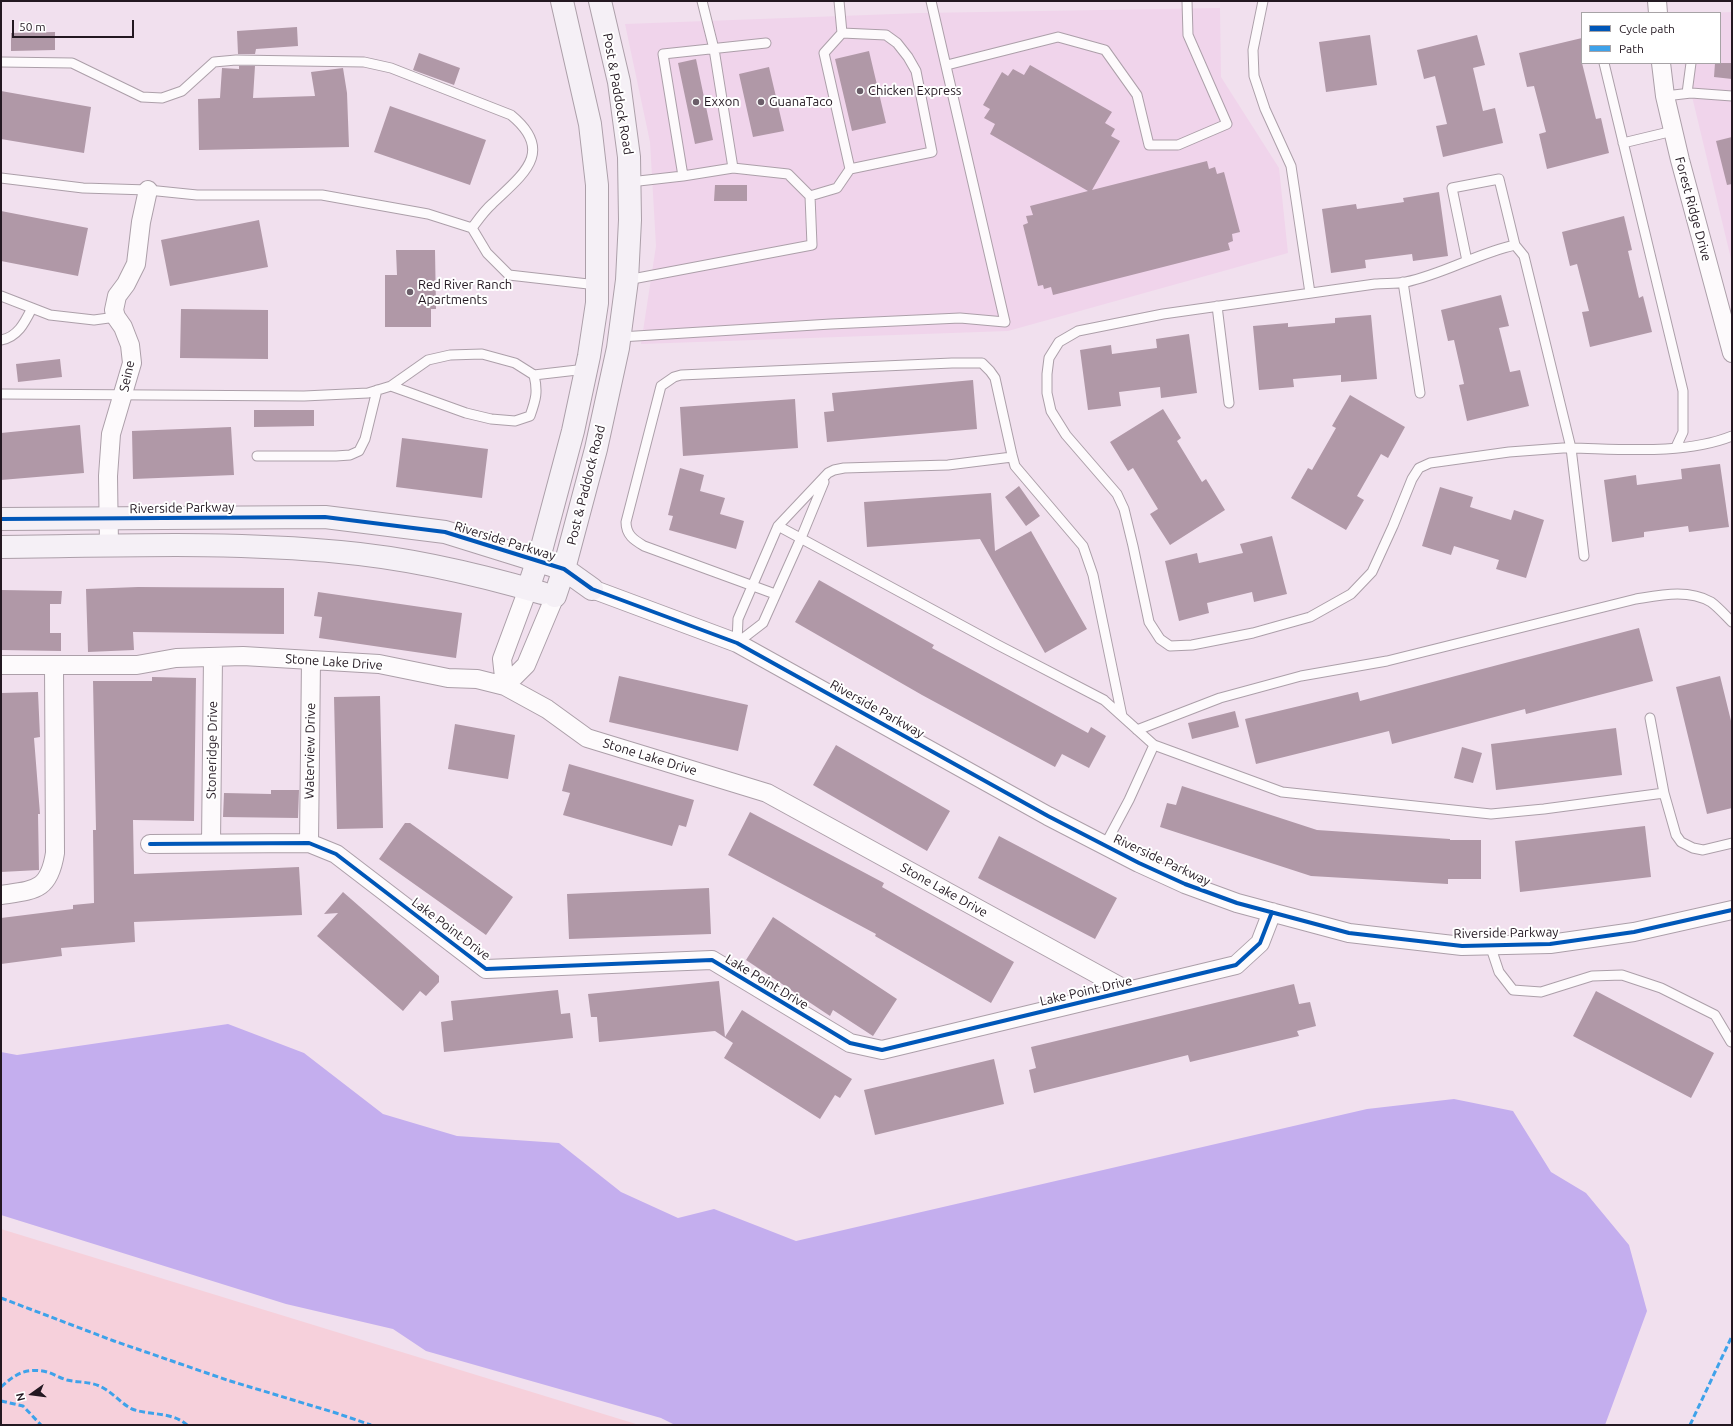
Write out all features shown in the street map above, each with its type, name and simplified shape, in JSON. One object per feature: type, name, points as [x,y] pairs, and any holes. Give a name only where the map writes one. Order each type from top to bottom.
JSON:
[{"type":"street","name":"Post & Paddock Road","points":[[505,686],[502,659],[538,561],[573,431],[586,369],[597,304],[596,177],[590,124],[562,1]]},
{"type":"street","name":"Post & Paddock Road","points":[[505,686],[526,665],[555,596],[564,569],[596,449],[620,337],[627,280],[630,220],[629,157],[619,82],[600,1]]},
{"type":"street","points":[[1657,1],[1658,12]]},
{"type":"street","name":"Forest Ridge Drive","points":[[1661,64],[1665,96],[1673,131],[1732,353]]},
{"type":"street","points":[[116,317],[114,310],[117,296],[126,284],[136,264],[141,222],[148,190]]},
{"type":"street","points":[[597,285],[627,280]]},
{"type":"street","name":"Seine","points":[[109,546],[108,476],[111,434],[132,363],[128,339],[123,327],[116,317]]},
{"type":"street","name":"Riverside Parkway","points":[[1,519],[325,517],[445,532],[564,569],[592,589],[737,643],[1048,816],[1139,863],[1185,884],[1238,903],[1350,933],[1462,946],[1550,944],[1634,932],[1732,910]]},
{"type":"street","points":[[1,546],[255,546],[341,552],[415,563],[555,596],[592,589]]},
{"type":"street","name":"Stone Lake Drive","points":[[1,665],[136,665],[176,658],[243,656],[379,664],[448,678],[477,679],[505,686],[547,709],[587,738],[767,793],[1128,991]]},
{"type":"street","name":"Stoneridge Drive","points":[[211,843],[213,657]]},
{"type":"street","name":"Waterview Drive","points":[[309,843],[311,660]]},
{"type":"street","points":[[1,895],[32,890],[42,884],[52,870],[55,853],[54,665]]},
{"type":"street","name":"Lake Point Drive","points":[[150,844],[309,843],[336,854],[486,969],[712,960],[850,1043],[882,1050],[1236,965],[1260,943],[1272,912]]},
{"type":"lane","points":[[702,1],[714,49],[733,168]]},
{"type":"lane","points":[[839,1],[842,33],[824,53],[850,169]]},
{"type":"lane","points":[[620,337],[831,324],[960,318],[1005,322],[947,65],[931,1]]},
{"type":"lane","points":[[947,65],[1058,37],[1105,50],[1137,95],[1149,145],[1178,145],[1227,124],[1188,35],[1187,1]]},
{"type":"lane","points":[[1263,1],[1253,50],[1254,76],[1265,109],[1291,166],[1310,293]]},
{"type":"lane","points":[[810,196],[837,188],[850,169],[932,152],[916,71],[908,57],[897,43],[886,34],[842,33]]},
{"type":"lane","points":[[683,176],[664,54],[766,43]]},
{"type":"lane","points":[[1,62],[72,63],[142,97],[162,98],[182,91],[214,62],[236,60],[364,62],[391,68],[511,115],[523,124],[532,140],[533,156],[525,172],[490,206],[472,228]]},
{"type":"lane","points":[[1604,64],[1683,391],[1683,432],[1676,447]]},
{"type":"lane","points":[[1687,93],[1691,64]]},
{"type":"lane","points":[[1665,96],[1687,93],[1732,96]]},
{"type":"lane","points":[[1624,142],[1673,131]]},
{"type":"lane","points":[[627,280],[812,245],[810,196],[788,174],[733,168],[630,182]]},
{"type":"lane","points":[[1,178],[83,188],[148,190],[197,196],[322,195],[428,214],[472,228],[487,253],[509,275],[597,285]]},
{"type":"lane","points":[[1467,261],[1452,188],[1499,179],[1515,245],[1524,256],[1571,448],[1584,556]]},
{"type":"lane","points":[[1515,245],[1500,248],[1467,261],[1403,282],[1310,293],[1163,314],[1078,331],[1059,342],[1049,358],[1047,374],[1047,393],[1051,411],[1066,435],[1117,494],[1124,509],[1150,622],[1160,639],[1170,646],[1192,645],[1253,633],[1310,617],[1351,594],[1372,572],[1393,526],[1412,478],[1420,468],[1430,463],[1509,452],[1571,448],[1656,449],[1714,444],[1732,436]]},
{"type":"lane","points":[[1403,282],[1420,393]]},
{"type":"lane","points":[[1,296],[50,315],[94,320],[116,317]]},
{"type":"lane","points":[[1217,306],[1229,403]]},
{"type":"lane","points":[[1,340],[7,339],[22,328],[32,308]]},
{"type":"lane","points":[[1,394],[304,396],[368,393],[391,386],[428,360],[450,354],[482,354],[515,363],[534,375],[586,369]]},
{"type":"lane","points":[[775,594],[644,546],[631,538],[626,528],[626,522],[661,386],[674,377],[735,372],[982,363],[995,378],[1015,466],[1083,546],[1093,576],[1122,716]]},
{"type":"lane","points":[[391,386],[466,413],[491,419],[514,421],[530,416],[536,400],[537,389],[534,375]]},
{"type":"lane","points":[[257,456],[350,455],[359,450],[365,439],[377,390]]},
{"type":"lane","points":[[737,643],[738,619],[778,526],[826,476],[834,470],[844,468],[948,465],[1012,457]]},
{"type":"lane","points":[[737,643],[763,623],[801,538],[826,476]]},
{"type":"lane","points":[[778,526],[998,645],[1104,700],[1154,745],[1282,792],[1491,814],[1544,809],[1664,793]]},
{"type":"lane","points":[[1137,730],[1220,698],[1301,676],[1387,661],[1636,599],[1661,595],[1681,594],[1698,597],[1712,603],[1732,622]]},
{"type":"lane","points":[[1650,718],[1664,793],[1676,835],[1681,842],[1693,848],[1703,850],[1732,843]]},
{"type":"lane","points":[[1104,845],[1135,788],[1154,745]]},
{"type":"lane","points":[[1490,945],[1499,972],[1513,990],[1541,992],[1592,976],[1622,975],[1661,988],[1715,1015],[1731,1042]]},
{"type":"shaded area","points":[[1220,8],[1221,77],[1279,168],[1288,253],[1008,331],[641,344],[656,246],[650,142],[625,24],[921,13]]},
{"type":"shaded area","points":[[1721,12],[1732,12],[1732,263],[1684,64],[1721,64]]},
{"type":"shaded area","points":[[228,1024],[304,1053],[383,1114],[457,1136],[559,1143],[621,1192],[678,1218],[714,1209],[796,1241],[1367,1109],[1454,1099],[1513,1111],[1551,1172],[1586,1193],[1629,1245],[1647,1311],[1605,1425],[675,1425],[661,1418],[426,1351],[393,1329],[286,1304],[1,1215],[1,1052],[17,1055]]},
{"type":"shaded area","points":[[1,1229],[636,1424],[637,1425],[1,1425]]},
{"type":"building","points":[[297,27],[298,46],[256,49],[255,54],[238,54],[237,31]]},
{"type":"building","points":[[55,32],[55,50],[11,51],[11,33]]},
{"type":"building","points":[[1370,35],[1377,85],[1326,92],[1319,42]]},
{"type":"building","points":[[1477,35],[1485,65],[1473,68],[1483,111],[1495,108],[1503,143],[1443,157],[1436,126],[1447,124],[1435,76],[1424,79],[1417,50]]},
{"type":"building","points":[[1581,38],[1581,64],[1582,64],[1596,119],[1601,118],[1609,153],[1547,169],[1539,134],[1546,132],[1534,86],[1527,87],[1519,53]]},
{"type":"building","name":"Chicken Express","points":[[869,51],[886,123],[852,131],[835,59]]},
{"type":"building","points":[[419,53],[460,68],[454,85],[413,70]]},
{"type":"building","name":"Exxon","points":[[696,59],[713,140],[695,144],[678,63]]},
{"type":"building","points":[[1732,63],[1732,79],[1714,77],[1715,64]]},
{"type":"building","points":[[1030,65],[1112,112],[1105,123],[1115,129],[1111,136],[1120,141],[1092,190],[1207,161],[1209,169],[1215,167],[1217,174],[1224,172],[1240,232],[1232,234],[1233,241],[1228,243],[1230,250],[1053,295],[1051,287],[1044,289],[1043,285],[1038,286],[1023,225],[1028,223],[1026,216],[1033,215],[1030,206],[1088,191],[990,134],[995,124],[984,118],[990,109],[983,105],[1002,72],[1008,76],[1013,69],[1024,75]]},
{"type":"building","points":[[239,66],[255,66],[253,98],[315,96],[311,72],[343,68],[347,93],[349,147],[199,150],[198,99],[220,98],[222,68],[239,69]]},
{"type":"building","name":"GuanaTaco","points":[[769,67],[784,131],[753,137],[739,74]]},
{"type":"building","points":[[1,91],[91,107],[84,153],[1,139]]},
{"type":"building","points":[[390,106],[486,140],[470,185],[374,152]]},
{"type":"building","points":[[1732,137],[1732,184],[1727,185],[1716,141]]},
{"type":"building","points":[[715,185],[747,185],[747,201],[714,201]]},
{"type":"building","points":[[1439,192],[1448,256],[1413,261],[1412,254],[1365,260],[1366,268],[1331,273],[1322,209],[1356,204],[1357,209],[1404,202],[1403,198]]},
{"type":"building","points":[[1,211],[88,228],[78,276],[1,261]]},
{"type":"building","points":[[1624,216],[1632,250],[1628,251],[1639,298],[1643,296],[1652,332],[1590,347],[1582,312],[1589,311],[1577,264],[1570,266],[1562,232]]},
{"type":"building","points":[[259,220],[268,267],[170,286],[161,240]]},
{"type":"building","name":"Red River Ranch Apartments","points":[[396,250],[435,250],[436,309],[431,309],[431,327],[385,327],[385,275],[397,275]]},
{"type":"building","points":[[1501,295],[1509,326],[1499,328],[1510,372],[1520,370],[1529,406],[1467,421],[1459,385],[1464,384],[1454,340],[1448,341],[1441,310]]},
{"type":"building","points":[[181,309],[268,310],[268,359],[180,358]]},
{"type":"building","points":[[1371,315],[1377,379],[1341,382],[1341,375],[1293,379],[1294,387],[1259,390],[1253,326],[1288,323],[1288,327],[1335,323],[1335,318]]},
{"type":"building","points":[[1189,334],[1197,393],[1161,398],[1160,387],[1119,392],[1121,406],[1088,410],[1080,350],[1111,345],[1112,354],[1157,348],[1156,339]]},
{"type":"building","points":[[60,359],[62,377],[18,382],[16,364]]},
{"type":"building","points":[[973,380],[977,429],[827,442],[824,412],[834,411],[832,393]]},
{"type":"building","points":[[1350,395],[1405,427],[1388,458],[1381,454],[1357,496],[1364,500],[1346,530],[1291,498],[1308,468],[1312,470],[1336,428],[1332,426]]},
{"type":"building","points":[[795,399],[798,448],[683,456],[680,407]]},
{"type":"building","points":[[1163,409],[1181,438],[1177,441],[1202,482],[1206,479],[1225,510],[1170,545],[1150,514],[1158,509],[1133,468],[1128,471],[1110,442]]},
{"type":"building","points":[[254,410],[314,410],[314,426],[254,427]]},
{"type":"building","points":[[80,425],[84,473],[1,480],[1,433]]},
{"type":"building","points":[[231,427],[234,475],[133,479],[132,431]]},
{"type":"building","points":[[402,438],[488,449],[482,498],[396,487]]},
{"type":"building","points":[[1720,464],[1729,527],[1689,532],[1688,526],[1644,532],[1644,537],[1612,542],[1604,480],[1636,475],[1637,485],[1682,479],[1681,469]]},
{"type":"building","points":[[680,468],[704,475],[700,491],[725,498],[720,514],[744,521],[736,549],[669,530],[673,516],[668,515]]},
{"type":"building","points":[[1019,486],[1040,516],[1026,526],[1005,497]]},
{"type":"building","points":[[1440,487],[1473,497],[1470,507],[1511,520],[1514,510],[1544,520],[1526,578],[1496,569],[1499,560],[1454,546],[1451,555],[1422,546]]},
{"type":"building","points":[[991,493],[995,551],[1031,531],[1087,629],[1045,653],[980,539],[867,547],[864,502]]},
{"type":"building","points":[[1272,536],[1287,594],[1254,602],[1252,592],[1207,603],[1209,613],[1179,621],[1165,561],[1197,553],[1199,563],[1243,553],[1240,544]]},
{"type":"building","points":[[819,580],[934,645],[932,648],[1088,733],[1091,727],[1106,736],[1089,768],[1062,754],[1055,767],[922,695],[795,622]]},
{"type":"building","points":[[138,587],[284,588],[284,634],[133,632],[134,650],[88,652],[86,589]]},
{"type":"building","points":[[1,590],[62,591],[61,604],[50,604],[50,633],[61,633],[61,651],[1,650]]},
{"type":"building","points":[[318,592],[462,613],[456,658],[319,638],[322,617],[314,616]]},
{"type":"building","points":[[1639,628],[1653,681],[1526,714],[1525,709],[1392,744],[1389,731],[1256,764],[1245,719],[1358,692],[1360,701]]},
{"type":"building","points":[[619,676],[748,705],[738,751],[609,722]]},
{"type":"building","points":[[1720,676],[1732,725],[1732,808],[1707,814],[1676,687]]},
{"type":"building","points":[[152,677],[196,678],[194,821],[133,820],[134,874],[299,867],[302,915],[134,922],[135,942],[61,948],[62,956],[1,964],[1,918],[73,909],[73,905],[94,903],[93,830],[96,830],[93,681],[152,681]]},
{"type":"building","points":[[38,692],[40,737],[34,738],[40,814],[38,814],[39,870],[1,872],[1,693]]},
{"type":"building","points":[[380,696],[383,828],[337,829],[334,697]]},
{"type":"building","points":[[1235,711],[1239,727],[1192,739],[1188,723]]},
{"type":"building","points":[[455,724],[515,735],[508,779],[448,769]]},
{"type":"building","points":[[1616,728],[1622,775],[1496,790],[1491,744]]},
{"type":"building","points":[[836,745],[950,811],[927,851],[813,785]]},
{"type":"building","points":[[1462,747],[1482,753],[1473,783],[1454,778]]},
{"type":"building","points":[[569,764],[694,800],[686,827],[679,825],[672,846],[563,815],[570,793],[562,791]]},
{"type":"building","points":[[1182,786],[1317,830],[1450,840],[1481,840],[1481,879],[1448,879],[1448,884],[1311,876],[1160,827],[1167,803],[1176,805]]},
{"type":"building","points":[[271,790],[299,790],[298,818],[223,817],[224,793],[271,794]]},
{"type":"building","points":[[750,812],[884,883],[882,887],[1014,962],[991,1003],[875,936],[876,934],[728,855]]},
{"type":"building","points":[[405,823],[410,823],[513,897],[486,935],[379,859]]},
{"type":"building","points":[[1645,826],[1651,877],[1520,892],[1515,841]]},
{"type":"building","points":[[999,836],[1117,898],[1095,939],[978,878]]},
{"type":"building","points":[[709,888],[711,934],[569,939],[567,894]]},
{"type":"building","points":[[343,892],[439,976],[439,982],[426,996],[420,991],[403,1011],[317,936],[338,913],[324,914]]},
{"type":"building","points":[[773,917],[897,999],[873,1036],[833,1010],[830,1016],[746,960]]},
{"type":"building","points":[[719,981],[725,1037],[742,1010],[852,1079],[840,1098],[835,1095],[820,1119],[724,1058],[733,1043],[715,1031],[599,1042],[597,1017],[591,1017],[588,994]]},
{"type":"building","points":[[1294,984],[1299,1004],[1310,1002],[1316,1026],[1297,1031],[1299,1036],[1190,1062],[1188,1055],[1034,1093],[1029,1070],[1036,1068],[1031,1047]]},
{"type":"building","points":[[558,990],[561,1014],[570,1013],[573,1038],[444,1052],[441,1022],[453,1020],[451,1001]]},
{"type":"building","points":[[1596,991],[1714,1053],[1691,1098],[1573,1036]]},
{"type":"building","points":[[994,1059],[1004,1104],[875,1135],[864,1090]]},
{"type":"marked path","points":[[1,1298],[114,1341],[227,1380],[371,1425]]},
{"type":"marked path","points":[[1690,1425],[1732,1336]]},
{"type":"marked path","points":[[1,1387],[11,1378],[27,1371],[33,1370],[47,1372],[67,1380],[100,1386],[132,1409],[168,1416],[187,1425]]},
{"type":"marked path","points":[[1,1401],[23,1406],[41,1425]]},
{"type":"cycle path","points":[[1,519],[325,517],[445,532],[564,569],[592,589],[737,643],[1048,816],[1139,863],[1185,884],[1237,903],[1349,933],[1462,946],[1550,944],[1634,932],[1732,910]]},
{"type":"cycle path","points":[[150,844],[309,843],[336,854],[486,969],[712,960],[850,1043],[882,1050],[1236,965],[1260,943],[1272,912]]},
{"type":"place","name":"Chicken Express","points":[[860,91]]},
{"type":"place","name":"Exxon","points":[[696,102]]},
{"type":"place","name":"GuanaTaco","points":[[761,102]]},
{"type":"place","name":"Red River Ranch Apartments","points":[[410,292]]}]
